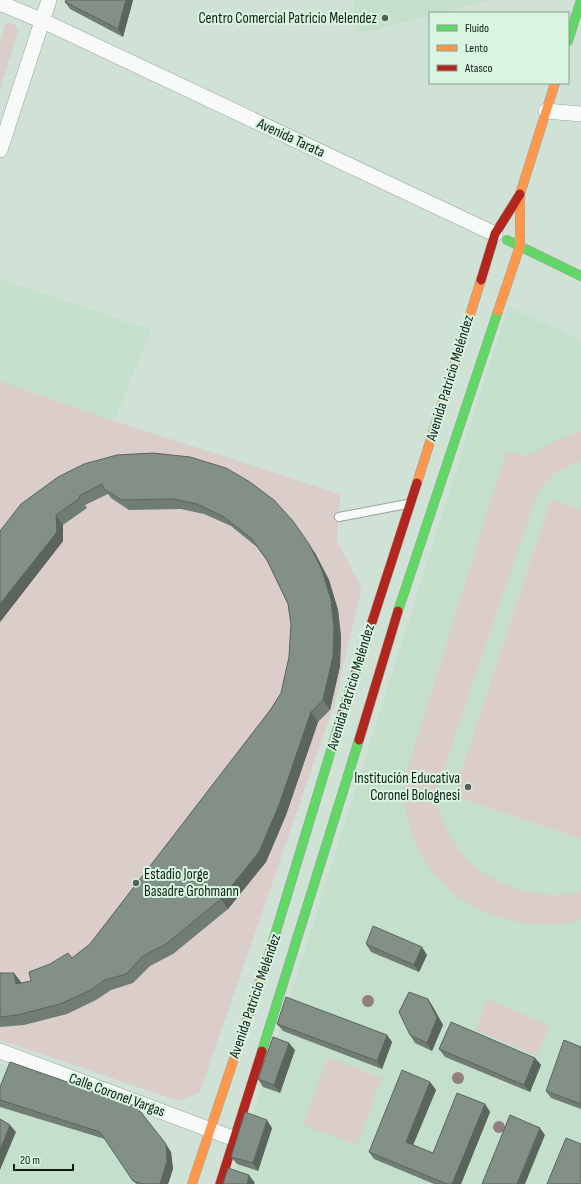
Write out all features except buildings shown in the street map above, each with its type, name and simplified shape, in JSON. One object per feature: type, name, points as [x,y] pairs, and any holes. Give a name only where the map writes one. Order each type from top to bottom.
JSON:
[{"type":"street","points":[[0,150],[49,0]]},
{"type":"street","points":[[569,38],[581,0]]},
{"type":"street","name":"Avenida Tarata","points":[[0,3],[43,21],[581,276]]},
{"type":"street","name":"Avenida Patricio Meléndez","points":[[192,1184],[210,1129],[237,1069],[360,655],[495,234],[520,194],[555,84]]},
{"type":"street","points":[[546,111],[581,114]]},
{"type":"street","name":"Avenida Patricio Meléndez","points":[[220,1184],[326,852],[398,614],[520,246],[520,194]]},
{"type":"street","points":[[410,503],[432,511]]},
{"type":"street","name":"Calle Coronel Vargas","points":[[0,1051],[235,1139]]},
{"type":"street","points":[[237,1069],[255,1076]]},
{"type":"lane","points":[[339,517],[410,503]]},
{"type":"shaded area","name":"Centro Comercial Patricio Melendez","points":[[356,0],[490,0],[444,12],[429,12],[429,16],[363,33],[350,21]]},
{"type":"shaded area","points":[[10,22],[17,27],[18,31],[0,90],[0,42],[5,24]]},
{"type":"shaded area","points":[[0,279],[151,330],[114,421],[0,381]]},
{"type":"shaded area","name":"Institución Educativa Coronel Bolognesi","points":[[508,306],[581,340],[581,1184],[231,1184]]},
{"type":"shaded area","name":"Estadio Jorge Basadre Grohmann","points":[[0,381],[114,421],[340,494],[337,541],[362,588],[345,656],[337,696],[200,1092],[179,1101],[0,1040]]},
{"type":"shaded area","points":[[581,431],[581,462],[556,473],[546,482],[537,494],[440,782],[437,795],[437,803],[441,816],[457,847],[470,862],[486,874],[503,884],[521,890],[541,894],[561,895],[581,892],[581,920],[549,924],[517,922],[488,913],[461,898],[438,878],[421,853],[409,824],[404,791],[405,783],[410,761],[506,452],[529,456],[554,442]]},
{"type":"shaded area","points":[[551,499],[581,509],[581,839],[453,796]]},
{"type":"shaded area","points":[[488,999],[550,1026],[537,1056],[475,1030]]},
{"type":"shaded area","points":[[328,1057],[382,1078],[357,1145],[303,1125]]},
{"type":"shaded area","points":[[0,1064],[142,1113],[171,1152],[173,1169],[168,1184],[0,1184]]},
{"type":"traffic: fast","points":[[569,38],[581,0]]},
{"type":"traffic: fast","points":[[507,240],[581,276]]},
{"type":"traffic: fast","points":[[398,611],[498,311]]},
{"type":"traffic: fast","points":[[271,948],[339,724]]},
{"type":"traffic: fast","points":[[262,1051],[359,740]]},
{"type":"traffic: slow","points":[[498,311],[520,246],[520,194],[555,84]]},
{"type":"traffic: slow","points":[[417,483],[481,280]]},
{"type":"traffic: slow","points":[[192,1184],[271,948]]},
{"type":"traffic: jam","points":[[481,280],[495,234],[520,194]]},
{"type":"traffic: jam","points":[[339,724],[417,483]]},
{"type":"traffic: jam","points":[[359,740],[398,611]]},
{"type":"traffic: jam","points":[[220,1184],[262,1051]]},
{"type":"place","name":"Centro Comercial Patricio Melendez","points":[[385,18]]},
{"type":"place","name":"Institución Educativa Coronel Bolognesi","points":[[468,787]]},
{"type":"place","name":"Estadio Jorge Basadre Grohmann","points":[[136,883]]}]
